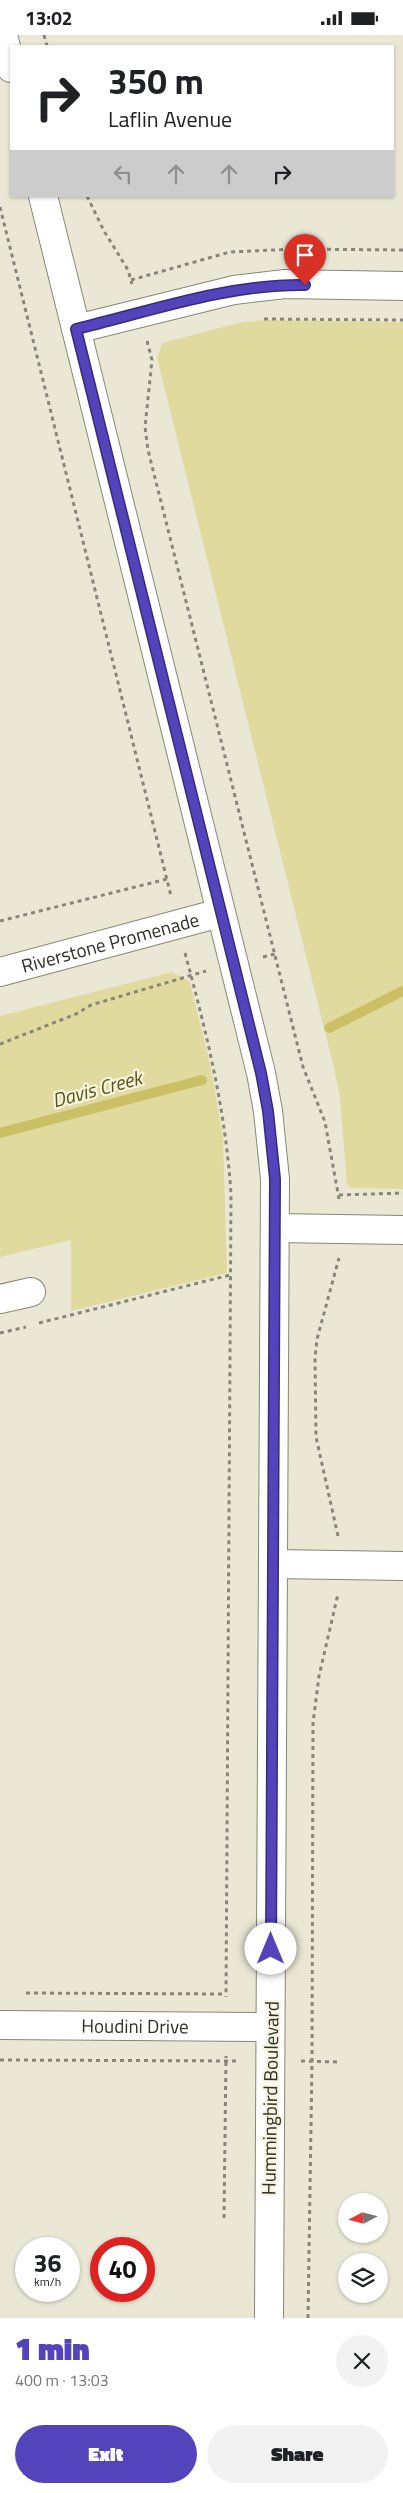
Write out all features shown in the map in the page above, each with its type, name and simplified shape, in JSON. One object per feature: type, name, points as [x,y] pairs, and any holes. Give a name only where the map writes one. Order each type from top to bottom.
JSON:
[{"type":"street","points":[[3,35],[10,64]]},
{"type":"street","name":"Hummingbird Boulevard","points":[[43,197],[261,1073],[268,1111],[275,1179],[269,2318]]},
{"type":"street","points":[[76,329],[234,290],[285,284],[403,286]]},
{"type":"street","name":"Riverstone Promenade","points":[[0,972],[220,913]]},
{"type":"street","points":[[274,1228],[403,1230]]},
{"type":"street","points":[[0,1299],[30,1292]]},
{"type":"street","points":[[273,1564],[403,1566]]},
{"type":"street","name":"Houdini Drive","points":[[0,2025],[270,2027]]},
{"type":"path","points":[[87,197],[104,231],[128,270]]},
{"type":"path","points":[[0,207],[177,924],[212,1056],[226,1128],[231,1195],[224,2218]]},
{"type":"path","points":[[263,319],[403,320]]},
{"type":"path","points":[[147,344],[156,341]]},
{"type":"path","points":[[152,360],[145,427],[148,450],[303,1067],[325,1122],[339,1195],[403,1193]]},
{"type":"path","points":[[0,921],[167,879]]},
{"type":"path","points":[[0,1044],[76,1014],[91,1005],[191,975]]},
{"type":"path","points":[[338,1533],[316,1437],[315,1376],[317,1339],[339,1265]]},
{"type":"path","points":[[38,1323],[230,1275]]},
{"type":"path","points":[[0,1333],[29,1326]]},
{"type":"path","points":[[308,2318],[312,2061],[312,1723],[320,1676],[338,1598]]},
{"type":"path","points":[[20,1993],[226,1994]]},
{"type":"path","points":[[0,2060],[338,2062]]},
{"type":"shaded area","points":[[267,320],[403,322],[403,1189],[351,1188],[347,1184],[340,1098],[334,1068],[157,358],[162,343],[242,322]]},
{"type":"shaded area","points":[[172,972],[190,982],[210,1064],[223,1137],[227,1273],[71,1311],[71,1240],[0,1257],[0,1016]]},
{"type":"waterway","name":"Davis Creek","points":[[329,1028],[403,991]]},
{"type":"waterway","name":"Davis Creek","points":[[0,1133],[202,1080]]},
{"type":"route","points":[[271,1949],[275,1179],[273,1149],[261,1073],[76,329],[234,290],[285,284],[305,285]]}]
